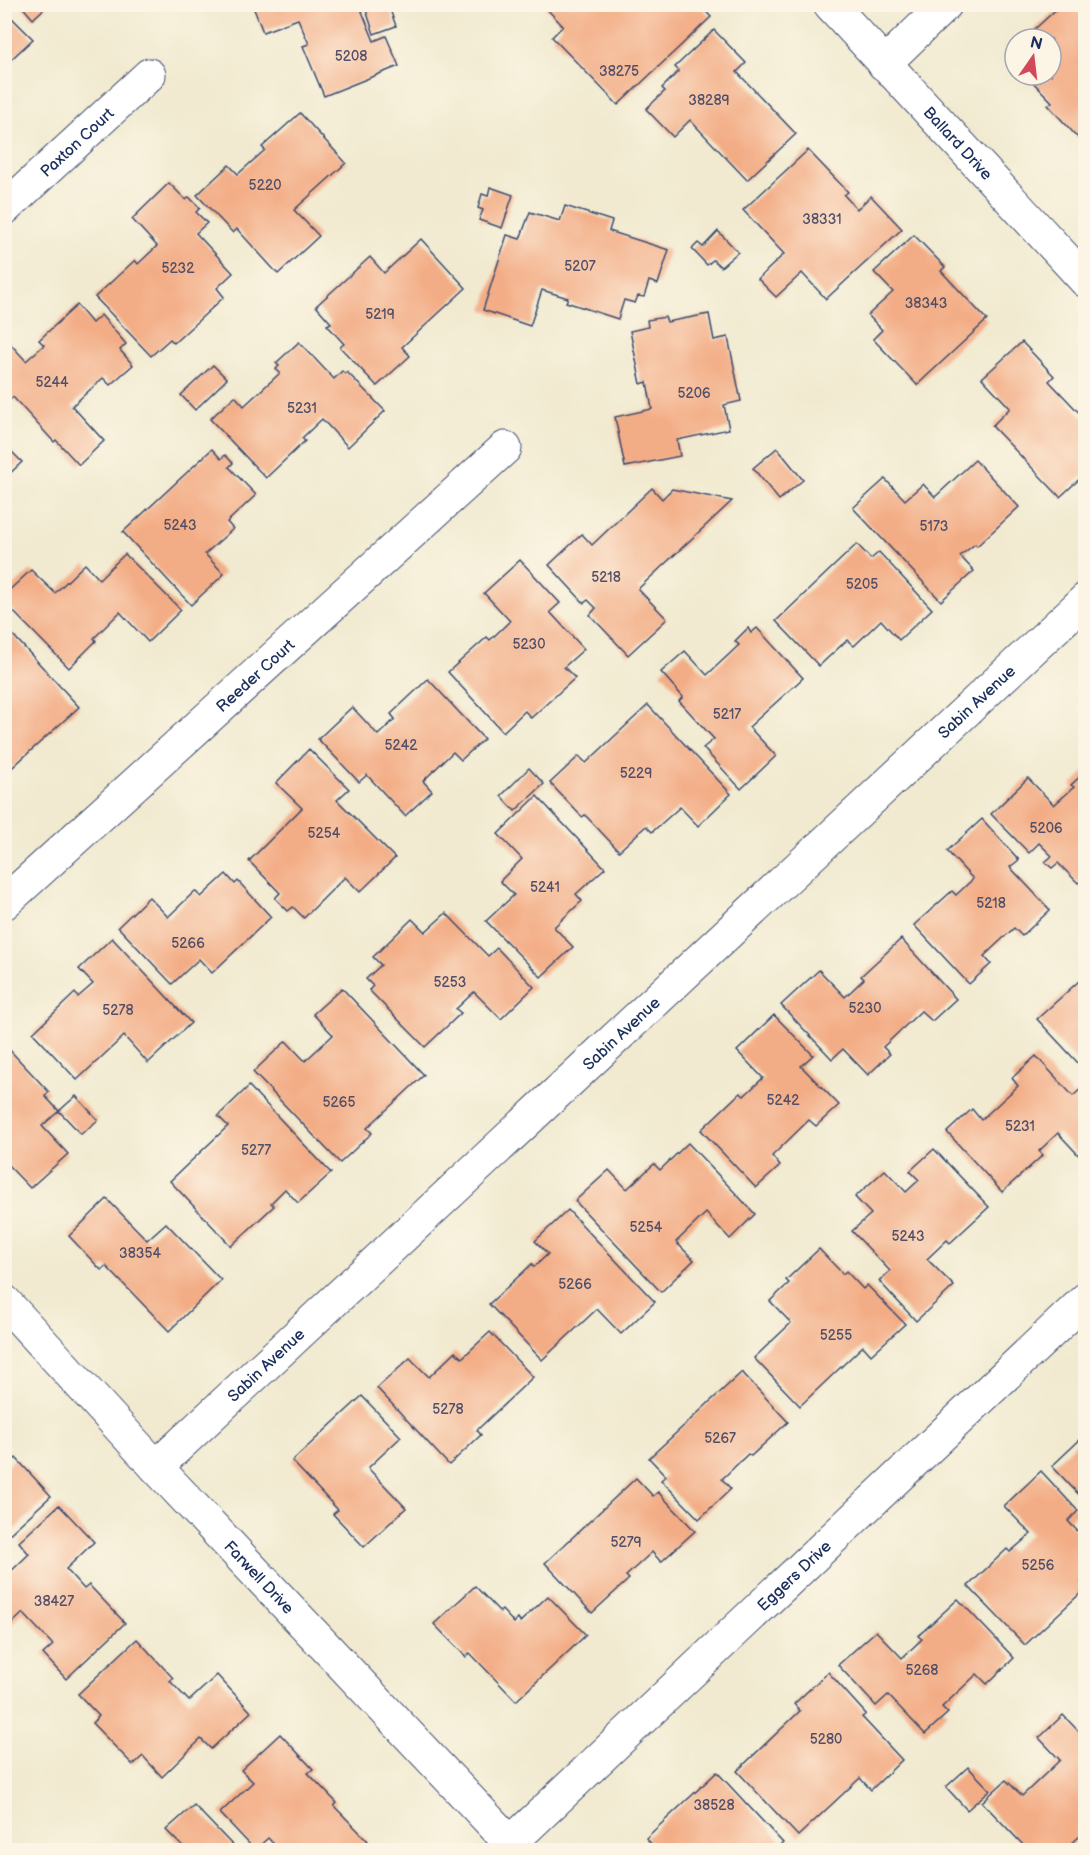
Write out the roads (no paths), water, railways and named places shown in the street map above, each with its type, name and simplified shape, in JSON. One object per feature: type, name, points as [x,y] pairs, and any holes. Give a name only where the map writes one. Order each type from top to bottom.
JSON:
[{"type":"street","name":"Ballard Drive","points":[[830,4],[1086,281]]},
{"type":"street","points":[[884,64],[946,4]]},
{"type":"street","name":"Paxton Court","points":[[4,209],[149,75]]},
{"type":"street","name":"Reeder Court","points":[[4,903],[505,448]]},
{"type":"street","name":"Sabin Avenue","points":[[156,1467],[1086,599]]},
{"type":"street","name":"Eggers Drive","points":[[510,1848],[1086,1299]]},
{"type":"street","name":"Farwell Drive","points":[[4,1301],[510,1848]]}]
